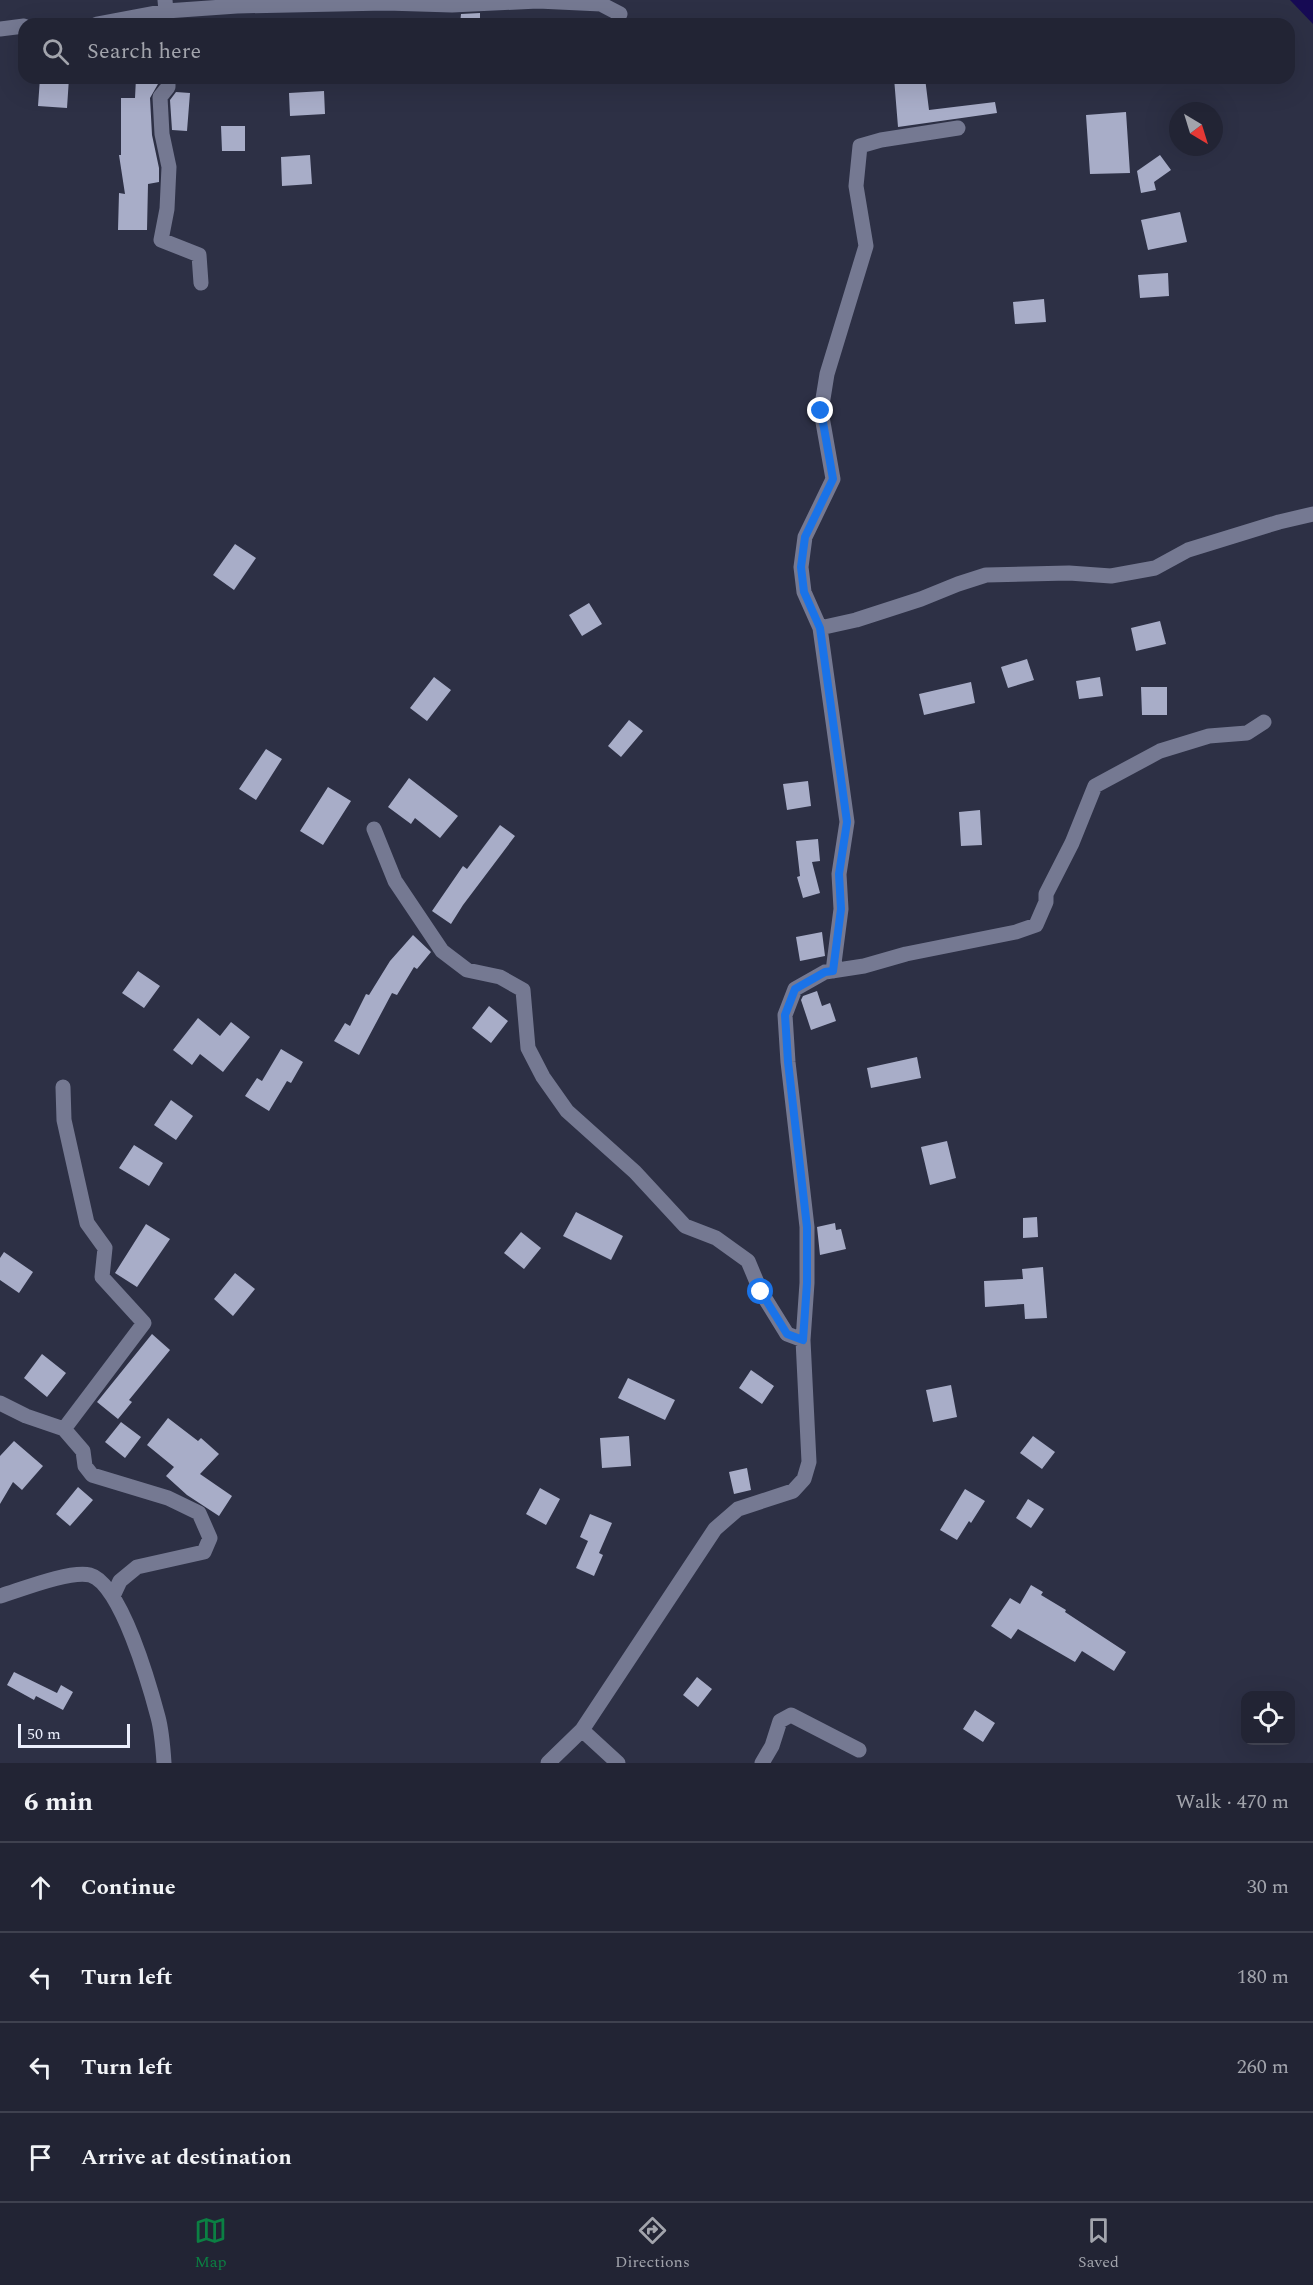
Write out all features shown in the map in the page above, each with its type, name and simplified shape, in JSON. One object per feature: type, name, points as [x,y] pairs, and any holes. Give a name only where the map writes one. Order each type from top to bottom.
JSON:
[{"type":"street","points":[[131,18],[166,12],[237,6],[386,3],[452,5],[538,1],[601,4],[620,14]]},
{"type":"street","points":[[0,28],[18,26]]},
{"type":"street","points":[[168,84],[160,97],[162,134],[169,166],[167,209],[161,240],[199,255],[201,283]]},
{"type":"street","points":[[833,971],[841,909],[839,874],[847,822],[820,628],[804,592],[801,567],[805,537],[833,479],[821,411],[827,374],[866,246],[856,186],[860,146],[881,140],[958,128]]},
{"type":"street","points":[[820,628],[855,620],[987,575],[1069,573],[1111,576],[1155,568],[1188,550],[1313,514]]},
{"type":"street","points":[[548,1763],[582,1730],[714,1529],[738,1509],[793,1491],[804,1479],[808,1462],[803,1340],[807,1283],[807,1227],[788,1062],[785,1015],[795,989],[825,972],[864,966],[906,954],[1016,932],[1036,925],[1047,894],[1072,843],[1095,786],[1160,751],[1209,736],[1247,733],[1264,722]]},
{"type":"street","points":[[374,829],[394,880],[442,951],[467,970],[500,977],[523,990],[528,1048],[543,1077],[567,1111],[635,1172],[686,1226],[716,1238],[748,1261],[761,1292],[787,1334],[803,1340]]},
{"type":"street","points":[[63,1087],[64,1120],[87,1223],[105,1248],[102,1276],[144,1323],[64,1429]]},
{"type":"street","points":[[0,1403],[26,1416],[64,1429],[83,1452],[85,1466],[92,1475],[168,1498],[199,1513],[210,1538],[204,1552],[137,1567],[120,1581],[113,1596]]},
{"type":"street","points":[[0,1596],[71,1575],[89,1575],[104,1582],[137,1647],[159,1719],[164,1763]]},
{"type":"street","points":[[762,1763],[772,1746],[780,1721],[791,1715],[859,1750]]},
{"type":"street","points":[[582,1730],[618,1763]]},
{"type":"shaded area","points":[[1290,0],[1313,0],[1313,24]]},
{"type":"building","points":[[480,13],[480,18],[461,18],[461,14]]},
{"type":"building","points":[[40,84],[69,84],[67,108],[38,106]]},
{"type":"building","points":[[136,84],[158,84],[150,98],[152,135],[159,168],[159,182],[148,184],[147,230],[118,230],[119,193],[125,194],[119,155],[121,155],[121,98],[135,98]]},
{"type":"building","points":[[894,84],[926,84],[929,110],[995,102],[997,113],[898,127]]},
{"type":"building","points":[[324,91],[325,114],[290,116],[289,93]]},
{"type":"building","points":[[176,92],[190,93],[187,131],[172,130],[170,100]]},
{"type":"building","points":[[1126,112],[1130,173],[1090,174],[1086,115]]},
{"type":"building","points":[[221,126],[245,126],[245,151],[222,151]]},
{"type":"building","points":[[310,155],[312,184],[282,186],[281,157]]},
{"type":"building","points":[[1160,155],[1171,170],[1154,182],[1156,190],[1141,193],[1137,171]]},
{"type":"building","points":[[1180,212],[1187,242],[1148,250],[1141,220]]},
{"type":"building","points":[[1168,273],[1169,296],[1140,298],[1138,275]]},
{"type":"building","points":[[1044,299],[1046,322],[1015,324],[1013,302]]},
{"type":"building","points":[[235,544],[256,558],[234,590],[213,575]]},
{"type":"building","points":[[589,603],[602,624],[582,636],[569,615]]},
{"type":"building","points":[[1160,621],[1166,644],[1136,651],[1131,628]]},
{"type":"building","points":[[1027,659],[1034,680],[1008,688],[1001,667]]},
{"type":"building","points":[[434,677],[451,690],[427,721],[410,708]]},
{"type":"building","points":[[1100,677],[1103,696],[1079,699],[1076,681]]},
{"type":"building","points":[[971,682],[975,703],[924,715],[919,694]]},
{"type":"building","points":[[1141,687],[1167,687],[1167,715],[1142,715]]},
{"type":"building","points":[[629,720],[643,731],[621,757],[608,746]]},
{"type":"building","points":[[266,749],[282,759],[256,800],[239,789]]},
{"type":"building","points":[[409,778],[458,816],[440,838],[415,818],[411,824],[388,807]]},
{"type":"building","points":[[808,781],[811,806],[787,810],[783,784]]},
{"type":"building","points":[[328,787],[351,801],[323,845],[300,831]]},
{"type":"building","points":[[980,810],[982,845],[961,846],[959,812]]},
{"type":"building","points":[[500,825],[515,836],[451,924],[432,911],[463,866],[467,869]]},
{"type":"building","points":[[818,839],[820,861],[812,862],[820,893],[803,898],[797,877],[800,876],[796,841]]},
{"type":"building","points":[[822,932],[825,956],[800,961],[796,937]]},
{"type":"building","points":[[413,935],[431,952],[417,969],[414,967],[397,995],[392,993],[359,1055],[334,1041],[345,1023],[350,1026],[366,994],[369,995],[390,961]]},
{"type":"building","points":[[138,971],[160,986],[144,1008],[122,993]]},
{"type":"building","points":[[817,991],[822,1006],[830,1003],[836,1021],[811,1030],[801,1000],[803,996]]},
{"type":"building","points":[[489,1006],[508,1021],[491,1043],[472,1028]]},
{"type":"building","points":[[198,1018],[220,1036],[231,1022],[250,1037],[223,1072],[200,1054],[192,1065],[173,1050]]},
{"type":"building","points":[[281,1049],[303,1062],[291,1083],[287,1081],[269,1111],[245,1096],[257,1078],[262,1081]]},
{"type":"building","points":[[917,1057],[921,1078],[871,1088],[867,1068]]},
{"type":"building","points":[[171,1100],[193,1116],[176,1140],[154,1125]]},
{"type":"building","points":[[947,1141],[956,1178],[930,1185],[921,1147]]},
{"type":"building","points":[[134,1145],[163,1163],[149,1186],[119,1168]]},
{"type":"building","points":[[576,1212],[623,1236],[611,1260],[563,1236]]},
{"type":"building","points":[[1037,1217],[1038,1237],[1023,1238],[1023,1218]]},
{"type":"building","points":[[835,1223],[836,1230],[841,1229],[846,1249],[820,1255],[817,1227]]},
{"type":"building","points":[[146,1224],[170,1239],[137,1287],[115,1273]]},
{"type":"building","points":[[521,1232],[541,1248],[524,1269],[504,1253]]},
{"type":"building","points":[[4,1252],[33,1272],[19,1293],[0,1280],[0,1258]]},
{"type":"building","points":[[1043,1267],[1047,1318],[1025,1319],[1024,1304],[985,1307],[984,1281],[1023,1279],[1022,1269]]},
{"type":"building","points":[[235,1273],[255,1289],[233,1316],[214,1299]]},
{"type":"building","points":[[152,1334],[170,1350],[129,1400],[132,1402],[118,1419],[97,1402]]},
{"type":"building","points":[[42,1354],[66,1373],[47,1397],[24,1378]]},
{"type":"building","points":[[751,1370],[774,1386],[762,1404],[739,1388]]},
{"type":"building","points":[[628,1378],[675,1400],[665,1420],[618,1398]]},
{"type":"building","points":[[951,1385],[957,1417],[933,1422],[926,1390]]},
{"type":"building","points":[[168,1418],[198,1441],[201,1438],[219,1454],[200,1474],[232,1496],[219,1516],[187,1495],[166,1476],[174,1467],[147,1445]]},
{"type":"building","points":[[121,1422],[141,1437],[125,1458],[105,1442]]},
{"type":"building","points":[[629,1436],[631,1466],[602,1468],[600,1438]]},
{"type":"building","points":[[1033,1436],[1055,1452],[1042,1469],[1020,1453]]},
{"type":"building","points":[[14,1441],[43,1466],[22,1490],[13,1482],[0,1504],[0,1456]]},
{"type":"building","points":[[747,1468],[751,1490],[734,1494],[729,1472]]},
{"type":"building","points":[[78,1487],[93,1500],[70,1526],[56,1514]]},
{"type":"building","points":[[540,1488],[560,1499],[546,1525],[526,1514]]},
{"type":"building","points":[[965,1489],[985,1501],[957,1540],[940,1530]]},
{"type":"building","points":[[1028,1499],[1044,1509],[1031,1528],[1016,1518]]},
{"type":"building","points":[[590,1514],[612,1523],[599,1553],[603,1555],[594,1576],[576,1568],[588,1541],[580,1537]]},
{"type":"building","points":[[1031,1585],[1043,1592],[1041,1595],[1066,1610],[1065,1612],[1126,1652],[1114,1671],[1082,1651],[1075,1662],[1018,1629],[1011,1639],[991,1626],[1010,1598],[1020,1604]]},
{"type":"building","points":[[14,1672],[57,1693],[61,1685],[73,1692],[63,1710],[36,1696],[34,1700],[7,1685]]},
{"type":"building","points":[[697,1677],[712,1689],[698,1707],[683,1695]]},
{"type":"building","points":[[975,1710],[995,1723],[983,1742],[963,1729]]},
{"type":"route","points":[[761,1292],[787,1334],[803,1340],[807,1283],[807,1227],[788,1062],[785,1015],[795,989],[825,972],[833,971],[841,909],[839,874],[847,822],[833,736],[827,671],[820,628],[804,592],[801,567],[805,537],[833,479],[821,411]]}]
